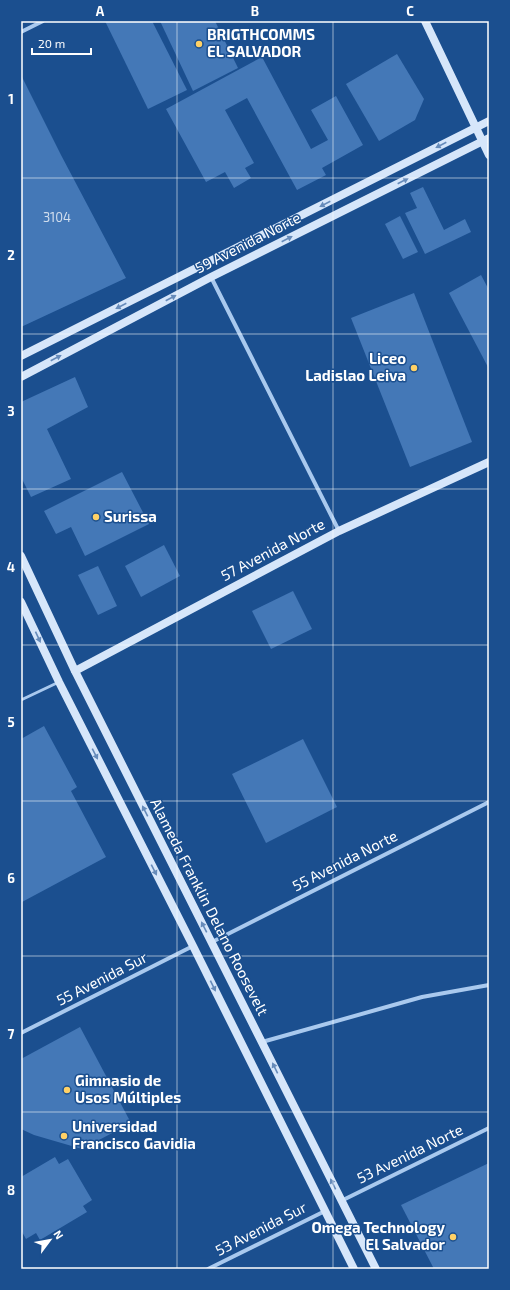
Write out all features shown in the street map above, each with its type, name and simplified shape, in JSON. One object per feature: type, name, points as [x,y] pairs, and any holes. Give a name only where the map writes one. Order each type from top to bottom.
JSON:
[{"type":"main road","points":[[425,21],[476,128],[486,140],[489,155]]},
{"type":"main road","name":"59 Avenida Norte","points":[[21,356],[489,121]]},
{"type":"main road","name":"59 Avenida Norte","points":[[21,376],[211,277],[486,140]]},
{"type":"main road","name":"57 Avenida Norte","points":[[75,671],[339,531],[489,462]]},
{"type":"main road","name":"Alameda Franklin Delano Roosevelt","points":[[21,556],[75,671],[376,1269]]},
{"type":"main road","points":[[21,602],[59,682],[354,1269]]},
{"type":"street","points":[[21,32],[44,21]]},
{"type":"street","points":[[211,277],[339,531]]},
{"type":"street","name":"55 Avenida Norte","points":[[211,942],[489,802]]},
{"type":"street","name":"55 Avenida Sur","points":[[21,1033],[193,946]]},
{"type":"street","points":[[262,1042],[422,998],[489,985]]},
{"type":"street","name":"53 Avenida Norte","points":[[341,1201],[489,1128]]},
{"type":"street","name":"53 Avenida Sur","points":[[208,1269],[325,1211]]},
{"type":"lane","points":[[21,700],[59,682]]},
{"type":"building","points":[[105,21],[152,21],[187,90],[148,109]]},
{"type":"building","name":"BRIGTHCOMMS EL SALVADOR","points":[[160,21],[215,21],[238,68],[193,91]]},
{"type":"building","points":[[397,54],[424,99],[415,120],[379,141],[346,84]]},
{"type":"building","points":[[262,57],[311,149],[328,140],[311,110],[336,96],[363,145],[322,168],[326,175],[297,190],[247,98],[225,110],[254,163],[245,168],[251,178],[234,188],[225,172],[206,182],[166,109]]},
{"type":"building","points":[[21,75],[61,155],[126,278],[21,327]]},
{"type":"building","points":[[423,187],[444,230],[465,219],[471,232],[425,254],[405,213],[417,208],[410,193]]},
{"type":"building","points":[[400,216],[418,252],[403,259],[385,224]]},
{"type":"building","points":[[481,275],[489,290],[489,369],[449,293]]},
{"type":"building","points":[[414,293],[472,442],[410,467],[351,318]]},
{"type":"building","points":[[75,377],[88,407],[47,429],[71,479],[31,497],[21,477],[21,402]]},
{"type":"building","name":"Surissa","points":[[122,472],[149,524],[85,556],[71,527],[56,534],[44,511]]},
{"type":"building","points":[[164,545],[180,576],[141,597],[125,566]]},
{"type":"building","points":[[98,566],[117,606],[98,615],[78,575]]},
{"type":"building","points":[[293,591],[312,629],[271,649],[252,611]]},
{"type":"building","points":[[44,726],[77,787],[71,791],[106,857],[22,902],[21,739]]},
{"type":"building","points":[[303,739],[337,807],[266,843],[232,774]]},
{"type":"building","name":"Gimnasio de Usos Múltiples","points":[[80,1027],[131,1123],[82,1149],[34,1135],[21,1129],[21,1059]]},
{"type":"building","points":[[55,1157],[59,1164],[68,1159],[92,1200],[83,1206],[87,1212],[40,1240],[36,1233],[26,1239],[21,1230],[21,1177]]},
{"type":"building","name":"Omega Technology El Salvador","points":[[489,1163],[489,1269],[434,1269],[401,1205]]},
{"type":"place","name":"BRIGTHCOMMS EL SALVADOR","points":[[199,44]]},
{"type":"place","name":"Liceo Ladislao Leiva","points":[[414,368]]},
{"type":"place","name":"Surissa","points":[[96,517]]},
{"type":"place","name":"Gimnasio de Usos Múltiples","points":[[67,1090]]},
{"type":"place","name":"Universidad Francisco Gavidia","points":[[64,1136]]},
{"type":"place","name":"Omega Technology El Salvador","points":[[453,1237]]}]
